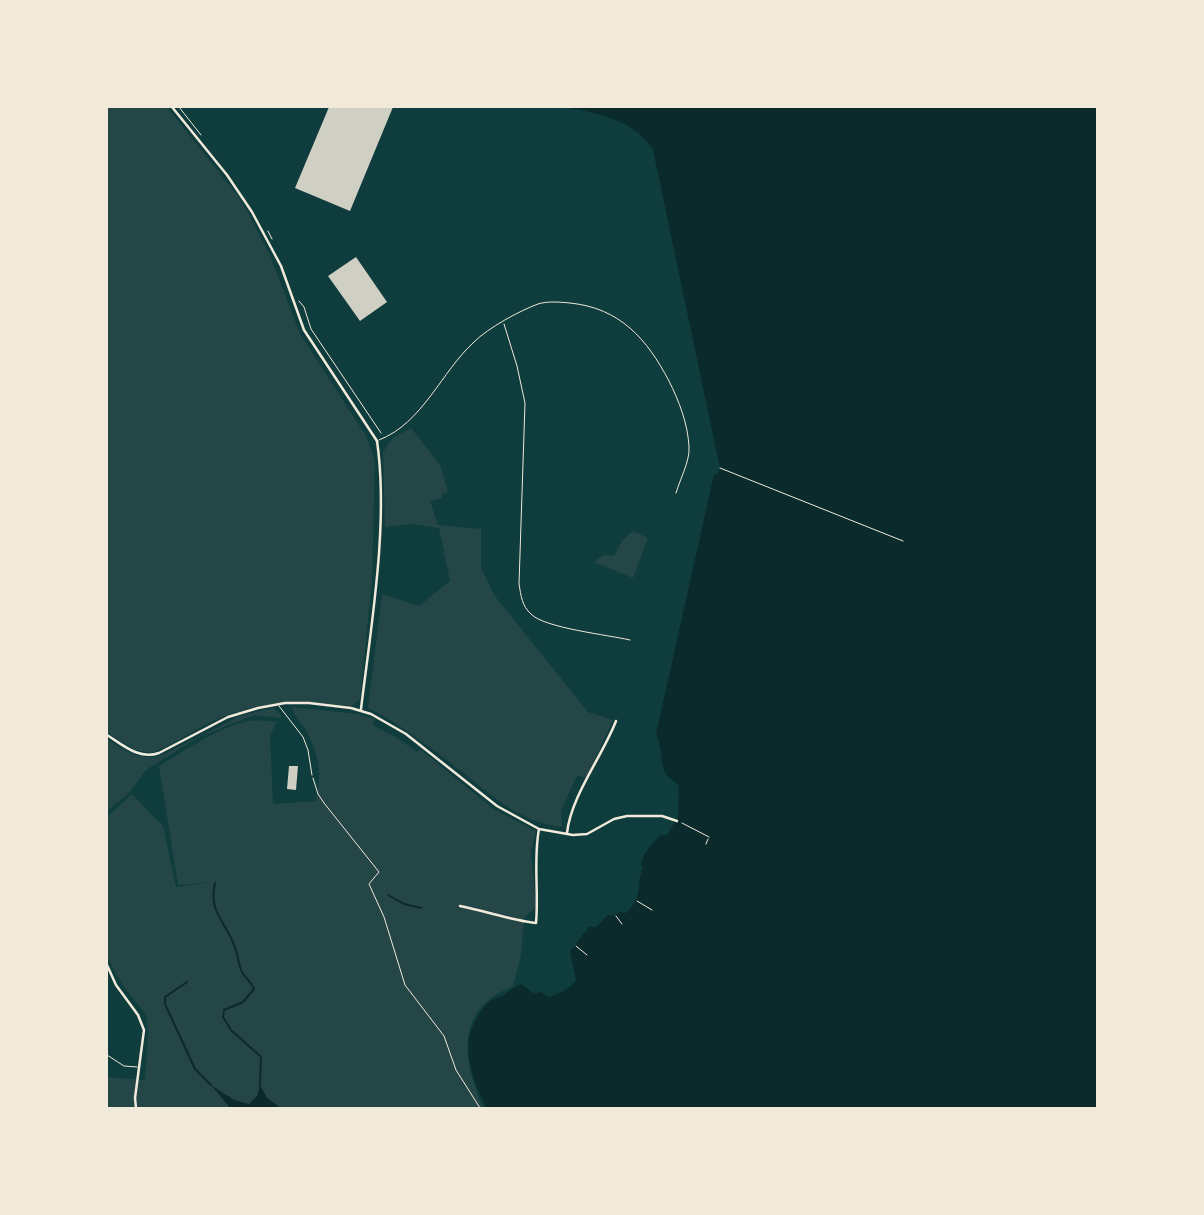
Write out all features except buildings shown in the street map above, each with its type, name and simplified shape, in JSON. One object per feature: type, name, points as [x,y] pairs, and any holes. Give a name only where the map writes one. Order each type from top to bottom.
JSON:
[{"type":"street","points":[[172,107],[227,175],[252,212],[281,266],[304,330],[379,440],[380,529],[361,710]]},
{"type":"street","points":[[107,735],[135,752],[153,755],[228,717],[278,704],[309,703],[361,710],[406,734],[496,806],[539,829],[573,835],[587,834],[614,819],[627,816],[662,816],[677,821]]},
{"type":"street","points":[[567,833],[575,803],[616,721]]},
{"type":"street","points":[[460,906],[493,913],[510,920],[536,923],[539,903],[536,853],[539,829]]},
{"type":"street","points":[[107,965],[116,985],[142,1022],[143,1039],[136,1108]]},
{"type":"lane","points":[[379,440],[394,433],[422,408],[475,341],[503,322],[539,303],[581,304],[615,317],[639,334],[657,358],[681,405],[689,449],[676,493]]},
{"type":"lane","points":[[503,322],[525,403],[519,584],[522,601],[531,615],[544,623],[630,640]]},
{"type":"lane","points":[[278,704],[303,737],[312,775]]},
{"type":"lane","points":[[107,1055],[124,1066],[139,1067]]},
{"type":"path","points":[[306,314],[311,329],[381,431],[379,440]]},
{"type":"path","points":[[720,468],[903,541]]},
{"type":"path","points":[[312,775],[324,803],[379,872],[369,884],[384,917],[405,985],[444,1035],[456,1070],[480,1108]]},
{"type":"path","points":[[677,821],[709,837]]},
{"type":"path","points":[[706,844],[712,830]]},
{"type":"path","points":[[638,901],[652,910]]},
{"type":"path","points":[[616,916],[622,924]]},
{"type":"path","points":[[576,946],[587,956]]},
{"type":"shaded area","points":[[107,107],[167,107],[241,200],[269,253],[300,334],[366,436],[375,460],[372,580],[360,699],[352,706],[296,702],[245,709],[209,723],[151,753],[136,750],[107,733]]},
{"type":"shaded area","points":[[563,107],[1097,107],[1097,1108],[486,1108],[469,1054],[472,1028],[478,1016],[489,1002],[521,984],[533,993],[541,992],[549,997],[573,984],[576,981],[570,951],[589,927],[596,927],[608,915],[626,913],[631,907],[637,897],[643,867],[641,865],[648,848],[660,835],[667,835],[678,817],[679,786],[664,770],[656,734],[714,474],[717,475],[720,468],[653,150],[636,131],[613,119]]},
{"type":"shaded area","points":[[411,428],[440,465],[448,492],[442,494],[442,498],[430,501],[438,525],[481,529],[481,568],[494,595],[588,712],[613,720],[586,778],[577,775],[561,811],[562,827],[533,820],[508,807],[416,737],[368,708],[382,594],[419,606],[450,581],[439,528],[411,524],[385,527],[383,452],[393,438]]},
{"type":"shaded area","points":[[633,531],[648,538],[633,578],[594,562],[603,555],[614,556],[622,541]]},
{"type":"shaded area","points":[[292,707],[358,714],[375,719],[372,725],[417,752],[420,749],[495,810],[536,831],[531,851],[536,907],[524,918],[521,956],[513,986],[491,998],[478,1012],[471,1024],[468,1038],[473,1080],[483,1108],[107,1108],[107,1077],[145,1080],[148,1030],[146,1015],[123,986],[107,957],[107,817],[132,794],[163,826],[176,887],[210,882],[178,885],[159,766],[202,740],[237,724],[252,720],[277,722],[270,735],[273,804],[316,801],[319,774],[316,756]]},
{"type":"shaded area","points":[[273,708],[281,718],[254,715],[199,737],[146,770],[129,793],[107,811],[107,739],[138,756],[160,756],[240,716]]},
{"type":"shaded area","points":[[211,1085],[234,1100],[249,1104],[257,1096],[260,1085],[267,1098],[281,1108],[230,1108]]},
{"type":"waterway","points":[[215,883],[213,893],[216,909],[231,937],[242,972],[254,989],[243,1002],[224,1010],[223,1017],[231,1030],[261,1057],[260,1085]]},
{"type":"waterway","points":[[388,895],[404,904],[421,908]]},
{"type":"waterway","points":[[187,982],[165,997],[165,1004],[195,1069],[211,1085]]}]
